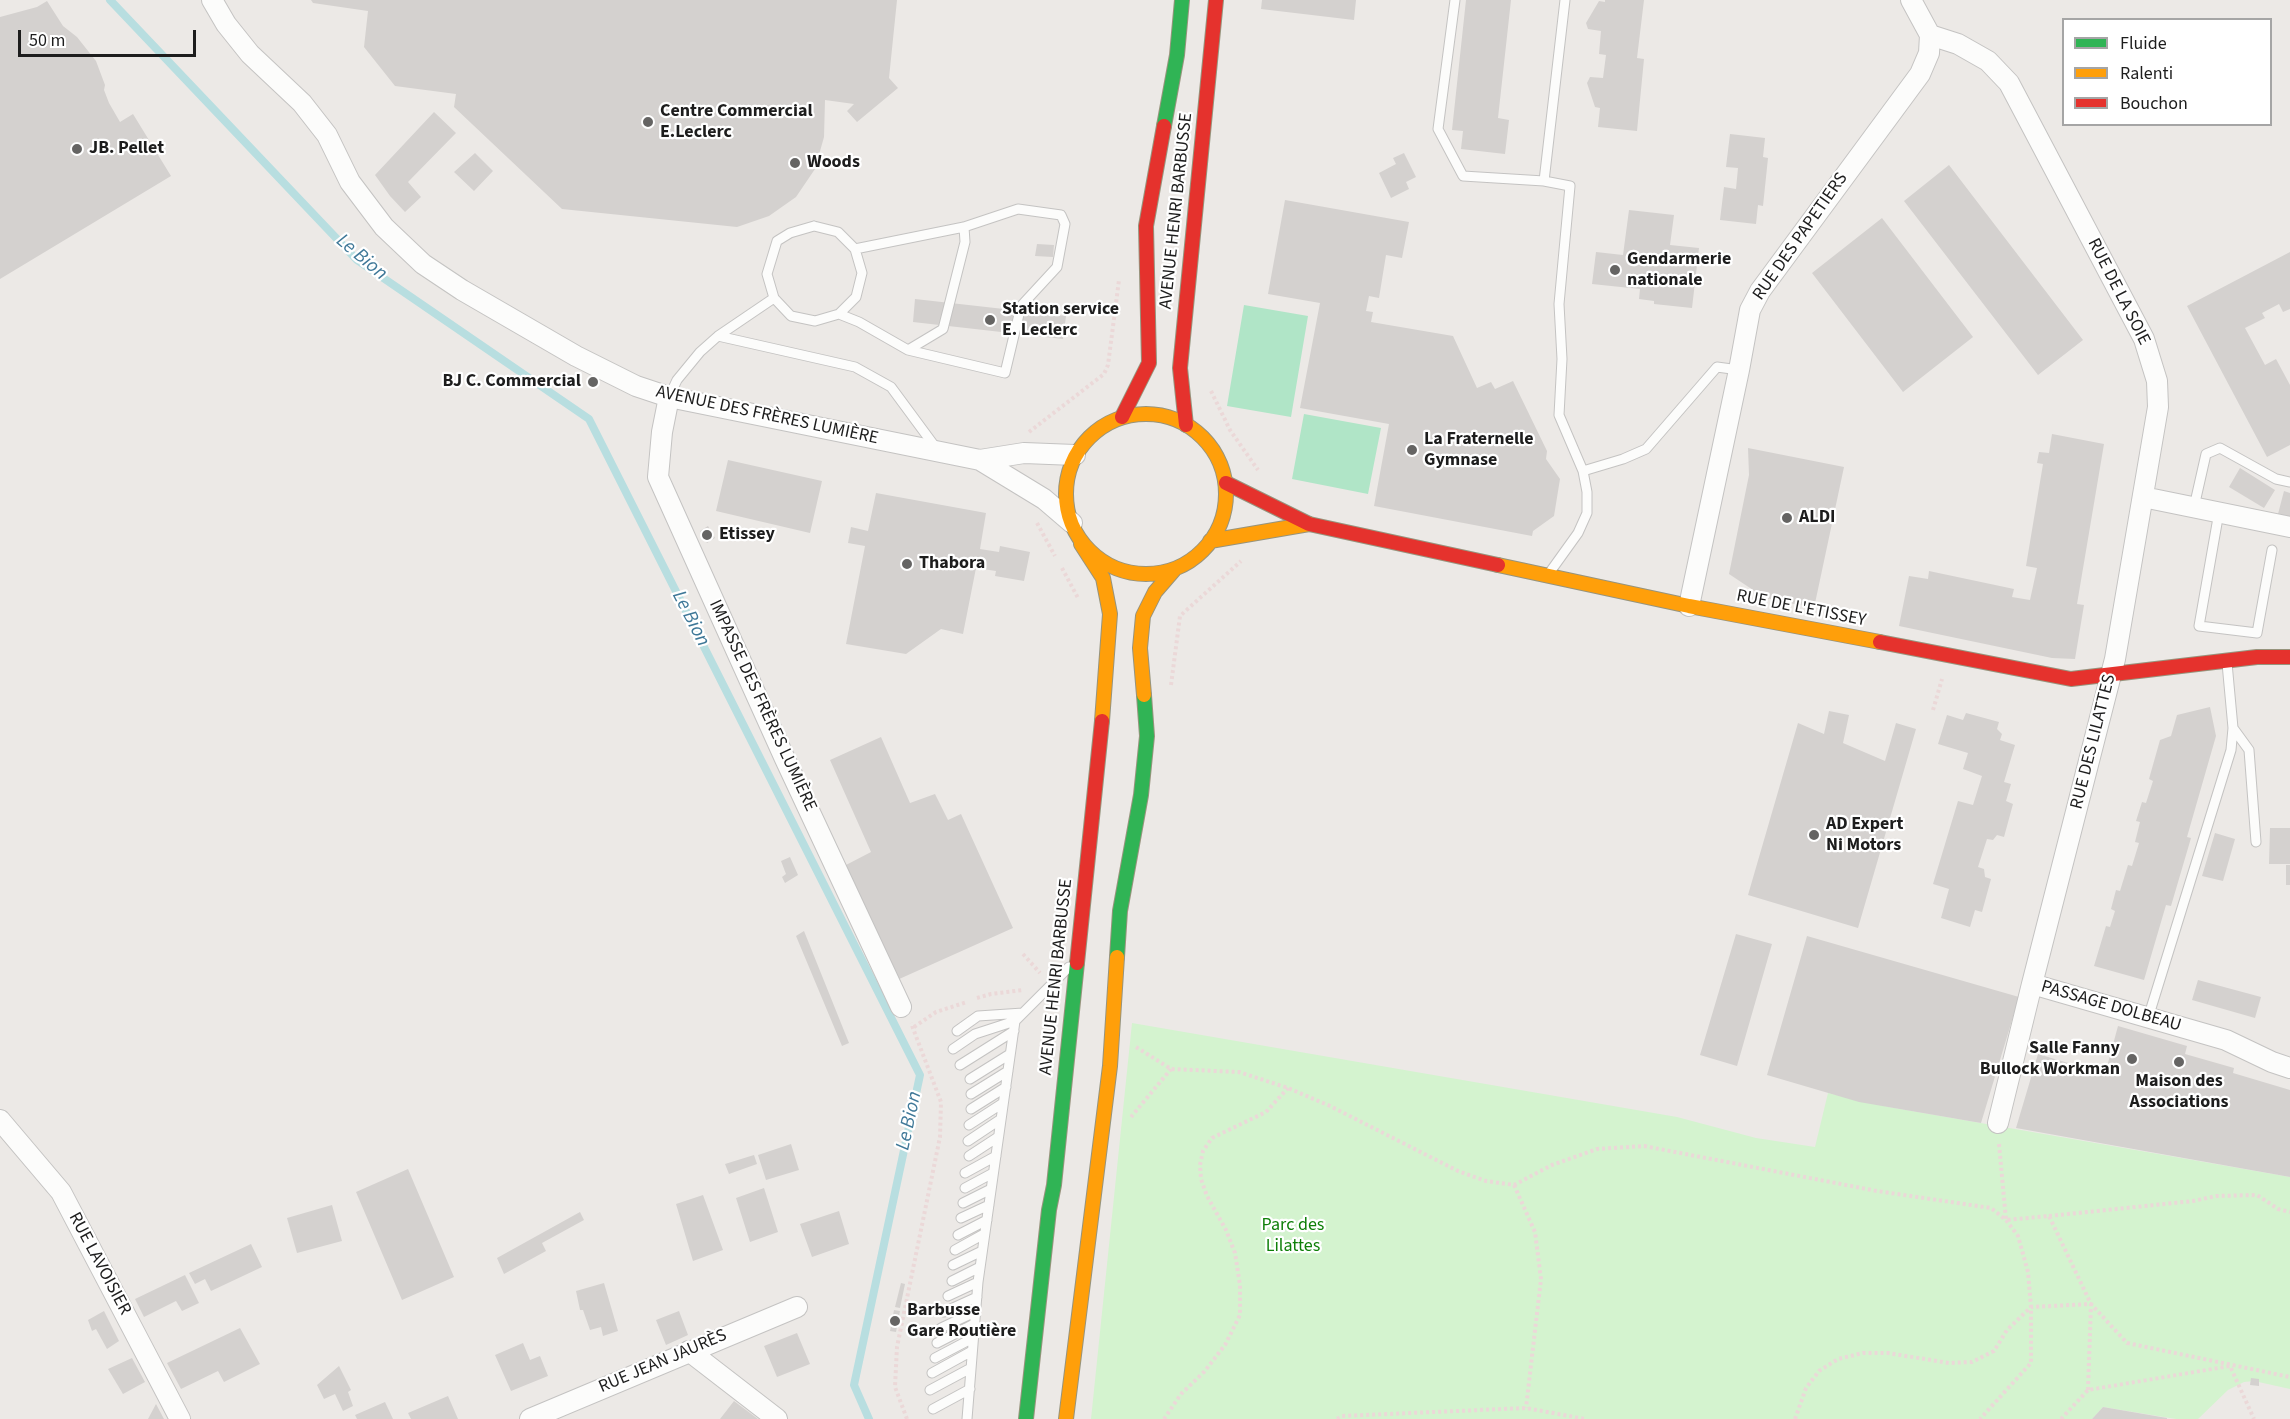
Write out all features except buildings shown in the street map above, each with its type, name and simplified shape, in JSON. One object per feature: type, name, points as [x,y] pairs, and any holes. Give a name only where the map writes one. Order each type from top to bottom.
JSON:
[{"type":"main road","name":"AVENUE HENRI BARBUSSE","points":[[1122,417],[1149,363],[1146,226],[1177,55],[1182,0]]},
{"type":"main road","name":"AVENUE HENRI BARBUSSE","points":[[1186,425],[1179,368],[1216,0]]},
{"type":"main road","points":[[1066,1419],[1109,1077],[1120,911],[1141,795],[1147,736],[1140,648],[1143,616],[1155,592],[1174,570],[1198,556],[1217,532],[1226,505],[1226,483],[1216,454],[1186,425],[1154,414],[1122,417],[1092,434],[1075,455],[1065,485],[1067,514],[1081,544],[1108,566],[1140,575],[1174,570]]},
{"type":"main road","name":"RUE DE L'ETISSEY","points":[[1226,483],[1309,524],[1689,606],[2072,679],[2227,660],[2257,646],[2290,657]]},
{"type":"main road","name":"RUE DE L'ETISSEY","points":[[1210,541],[1309,524]]},
{"type":"main road","name":"AVENUE HENRI BARBUSSE","points":[[1026,1419],[1049,1210],[1054,1185],[1108,659],[1110,614],[1103,578],[1081,544]]},
{"type":"street","name":"AVENUE DES FRÈRES LUMIÈRE","points":[[212,0],[226,24],[250,54],[302,103],[327,135],[350,182],[384,227],[423,264],[462,290],[576,356],[636,386],[669,397],[939,452],[980,460],[1024,453],[1075,455]]},
{"type":"street","points":[[1911,0],[1930,35]]},
{"type":"street","name":"RUE DES PAPETIERS","points":[[1689,606],[1750,310],[1760,291],[1920,74],[1929,53],[1930,35]]},
{"type":"street","name":"RUE DE LA SOIE","points":[[1930,35],[1959,44],[1988,61],[2009,83],[2144,339],[2157,381],[2158,406],[2143,497]]},
{"type":"street","name":"IMPASSE DES FRÈRES LUMIÈRE","points":[[669,397],[662,432],[658,477],[785,759],[901,1007]]},
{"type":"street","name":"AVENUE DES FRÈRES LUMIÈRE","points":[[980,460],[1044,499],[1072,523]]},
{"type":"street","points":[[2143,497],[2290,527]]},
{"type":"street","name":"RUE DES LILATTES","points":[[2032,984],[2111,674],[2143,497]]},
{"type":"street","name":"PASSAGE DOLBEAU","points":[[1998,1123],[2032,984],[2226,1041],[2290,1068]]},
{"type":"street","name":"RUE LAVOISIER","points":[[0,1120],[61,1192],[180,1419]]},
{"type":"street","name":"RUE JEAN JAURÈS","points":[[530,1419],[797,1307]]},
{"type":"street","points":[[689,1351],[777,1419]]},
{"type":"lane","points":[[1455,0],[1438,129],[1463,176],[1544,181],[1570,186],[1559,304],[1562,359],[1559,415],[1583,471],[1587,492],[1587,513],[1584,525],[1547,576]]},
{"type":"lane","points":[[1544,181],[1565,0]]},
{"type":"lane","points":[[839,314],[859,322],[908,350],[1005,373],[1021,306],[1057,267],[1065,224],[1060,214],[1018,209],[964,227],[855,249]]},
{"type":"lane","points":[[814,226],[838,232],[855,249],[862,273],[856,297],[839,314],[815,321],[791,316],[774,298],[767,274],[777,241],[790,232],[814,226]]},
{"type":"lane","points":[[908,350],[944,329],[965,242],[964,227]]},
{"type":"lane","points":[[669,397],[676,380],[700,352],[718,336],[774,298]]},
{"type":"lane","points":[[718,336],[855,367],[891,387],[939,452]]},
{"type":"lane","points":[[1583,471],[1623,459],[1646,448],[1717,367],[1739,370]]},
{"type":"lane","points":[[2194,507],[2206,454],[2220,448],[2276,479],[2290,482]]},
{"type":"lane","points":[[2219,512],[2199,626],[2257,646],[2272,550]]},
{"type":"lane","points":[[2148,1018],[2231,750],[2233,728],[2227,660]]},
{"type":"lane","points":[[2233,728],[2249,750],[2256,842]]},
{"type":"lane","points":[[960,1065],[1014,1026],[1023,1013],[1077,959]]},
{"type":"lane","points":[[957,1031],[978,1016],[1023,1013]]},
{"type":"lane","points":[[953,1049],[975,1034],[1014,1026]]},
{"type":"lane","points":[[967,1419],[978,1282],[1014,1026]]},
{"type":"lane","points":[[970,1079],[1010,1054]]},
{"type":"lane","points":[[971,1094],[1008,1071]]},
{"type":"lane","points":[[971,1109],[1006,1087]]},
{"type":"lane","points":[[969,1125],[1003,1102]]},
{"type":"lane","points":[[968,1141],[1001,1119]]},
{"type":"lane","points":[[969,1156],[998,1137]]},
{"type":"lane","points":[[965,1173],[996,1156]]},
{"type":"lane","points":[[965,1188],[993,1173]]},
{"type":"lane","points":[[963,1203],[991,1189]]},
{"type":"lane","points":[[961,1218],[989,1205]]},
{"type":"lane","points":[[958,1234],[987,1220]]},
{"type":"lane","points":[[955,1250],[984,1234]]},
{"type":"lane","points":[[953,1265],[982,1251]]},
{"type":"lane","points":[[951,1281],[980,1267]]},
{"type":"lane","points":[[948,1296],[978,1282]]},
{"type":"lane","points":[[944,1312],[977,1297]]},
{"type":"lane","points":[[941,1328],[975,1312]]},
{"type":"lane","points":[[937,1343],[974,1324]]},
{"type":"lane","points":[[935,1358],[973,1338]]},
{"type":"lane","points":[[932,1373],[972,1351]]},
{"type":"lane","points":[[930,1390],[971,1368]]},
{"type":"lane","points":[[933,1409],[970,1389]]},
{"type":"path","points":[[1933,710],[1950,655]]},
{"type":"path","points":[[1023,954],[1043,977],[1053,983]]},
{"type":"path","points":[[901,1007],[914,1027],[941,1102],[940,1137],[897,1347],[895,1387],[907,1419]]},
{"type":"path","points":[[1135,1046],[1171,1069],[1239,1072],[1288,1088],[1340,1111],[1458,1171],[1486,1181],[1514,1185],[1552,1164],[1598,1149],[1644,1146],[1877,1191],[1991,1208],[2006,1220],[2018,1236],[2028,1272],[2031,1307],[2031,1363],[1980,1419]]},
{"type":"path","points":[[1130,1118],[1171,1069]]},
{"type":"path","points":[[1164,1419],[1181,1394],[1204,1372],[1225,1346],[1240,1315],[1240,1284],[1235,1253],[1201,1179],[1200,1165],[1203,1151],[1212,1138],[1266,1112],[1288,1088]]},
{"type":"path","points":[[1998,1123],[2006,1220]]},
{"type":"path","points":[[1514,1185],[1535,1232],[1541,1279],[1526,1408]]},
{"type":"path","points":[[2006,1220],[2193,1201],[2216,1196],[2257,1195],[2278,1209],[2290,1212]]},
{"type":"path","points":[[2049,1216],[2091,1304],[2127,1343],[2290,1377]]},
{"type":"path","points":[[1796,1419],[1806,1388],[1819,1371],[1838,1359],[1863,1353],[1880,1353],[1949,1363],[1972,1362],[1994,1351],[2007,1330],[2031,1307],[2091,1304]]},
{"type":"path","points":[[2088,1390],[2091,1304]]},
{"type":"path","points":[[2061,1419],[2088,1390],[2230,1366]]},
{"type":"path","points":[[2230,1366],[2254,1419]]},
{"type":"path","points":[[1337,1419],[1342,1416],[1526,1408],[1585,1419]]},
{"type":"green space","points":[[1244,305],[1308,316],[1291,417],[1227,406]]},
{"type":"green space","points":[[1304,414],[1381,428],[1368,494],[1292,479]]},
{"type":"green space","name":"Parc des Lilattes","points":[[1132,1023],[1677,1117],[1756,1138],[1815,1147],[1828,1093],[1889,1107],[2290,1177],[2290,1389],[2254,1381],[2244,1382],[2228,1390],[2198,1419],[2176,1419],[2103,1407],[2092,1419],[1091,1419]]},
{"type":"waterway","name":"Le Bion","points":[[110,0],[357,260],[589,419],[920,1075],[854,1385],[869,1419]]},
{"type":"traffic: fast","points":[[1164,126],[1177,55],[1182,0]]},
{"type":"traffic: fast","points":[[1117,957],[1120,911],[1141,795],[1147,736],[1144,695]]},
{"type":"traffic: fast","points":[[1026,1419],[1049,1210],[1054,1185],[1077,963]]},
{"type":"traffic: slow","points":[[1146,414],[1177,420],[1202,438],[1220,463],[1226,494],[1220,525],[1202,550],[1177,568],[1146,574],[1115,568],[1090,550],[1072,525],[1066,494],[1072,463],[1090,438],[1115,420],[1146,414]]},
{"type":"traffic: slow","points":[[1210,541],[1309,524]]},
{"type":"traffic: slow","points":[[1081,544],[1103,578],[1110,614],[1102,721]]},
{"type":"traffic: slow","points":[[1498,565],[1689,606],[1880,642]]},
{"type":"traffic: slow","points":[[1144,695],[1140,648],[1143,616],[1155,592],[1174,570]]},
{"type":"traffic: slow","points":[[1066,1419],[1110,1066],[1117,957]]},
{"type":"traffic: jam","points":[[1186,425],[1180,368],[1216,0]]},
{"type":"traffic: jam","points":[[1122,417],[1149,363],[1146,226],[1164,126]]},
{"type":"traffic: jam","points":[[1226,483],[1309,524],[1498,565]]},
{"type":"traffic: jam","points":[[1880,642],[2071,679],[2257,657],[2290,657]]},
{"type":"traffic: jam","points":[[1077,963],[1102,721]]},
{"type":"place","name":"Centre Commercial E.Leclerc","points":[[648,122]]},
{"type":"place","name":"JB. Pellet","points":[[77,149]]},
{"type":"place","name":"Woods","points":[[795,163]]},
{"type":"place","name":"Gendarmerie nationale","points":[[1615,270]]},
{"type":"place","name":"Station service E. Leclerc","points":[[990,320]]},
{"type":"place","name":"BJ C. Commercial","points":[[593,382]]},
{"type":"place","name":"La Fraternelle Gymnase","points":[[1412,450]]},
{"type":"place","name":"ALDI","points":[[1787,518]]},
{"type":"place","name":"Etissey","points":[[707,535]]},
{"type":"place","name":"Thabora","points":[[907,564]]},
{"type":"place","name":"AD Expert Ni Motors","points":[[1814,835]]},
{"type":"place","name":"Salle Fanny Bullock Workman","points":[[2132,1059]]},
{"type":"place","name":"Maison des Associations","points":[[2179,1062]]},
{"type":"place","name":"Barbusse Gare Routière","points":[[895,1321]]}]
